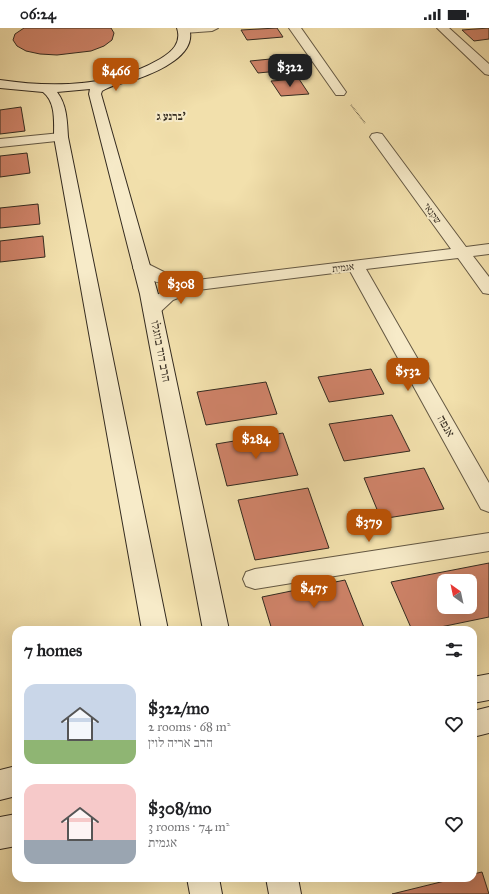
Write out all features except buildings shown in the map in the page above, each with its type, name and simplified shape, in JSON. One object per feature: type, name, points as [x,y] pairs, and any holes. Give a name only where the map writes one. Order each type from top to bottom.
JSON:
[{"type":"street","points":[[0,84],[46,88],[107,82],[134,75],[164,62],[182,48],[185,40],[184,29],[212,28]]},
{"type":"street","points":[[295,28],[340,92]]},
{"type":"street","points":[[443,28],[489,71]]},
{"type":"street","name":"הרב דוד בוזגלו","points":[[107,82],[96,89],[95,94],[152,310],[215,626]]},
{"type":"street","points":[[46,88],[53,92],[58,102],[61,137],[154,626]]},
{"type":"street","points":[[0,143],[61,137]]},
{"type":"street","name":"שקנאי","points":[[377,137],[489,289]]},
{"type":"street","name":"אגמית","points":[[152,310],[159,301],[167,295],[198,285],[489,249]]},
{"type":"street","name":"אנפה","points":[[355,265],[489,503]]},
{"type":"street","name":"אגמית","points":[[142,268],[152,275],[165,280],[182,284],[198,285]]},
{"type":"street","points":[[255,579],[489,542]]},
{"type":"street","points":[[477,689],[489,687]]},
{"type":"street","points":[[477,723],[489,720]]},
{"type":"street","points":[[0,785],[12,782]]},
{"type":"street","points":[[0,833],[12,831]]},
{"type":"street","points":[[204,882],[206,894]]},
{"type":"street","points":[[282,882],[284,894]]},
{"type":"path","points":[[340,92],[377,137]]},
{"type":"district","name":"ברנע ג'","points":[[171,116]]}]
